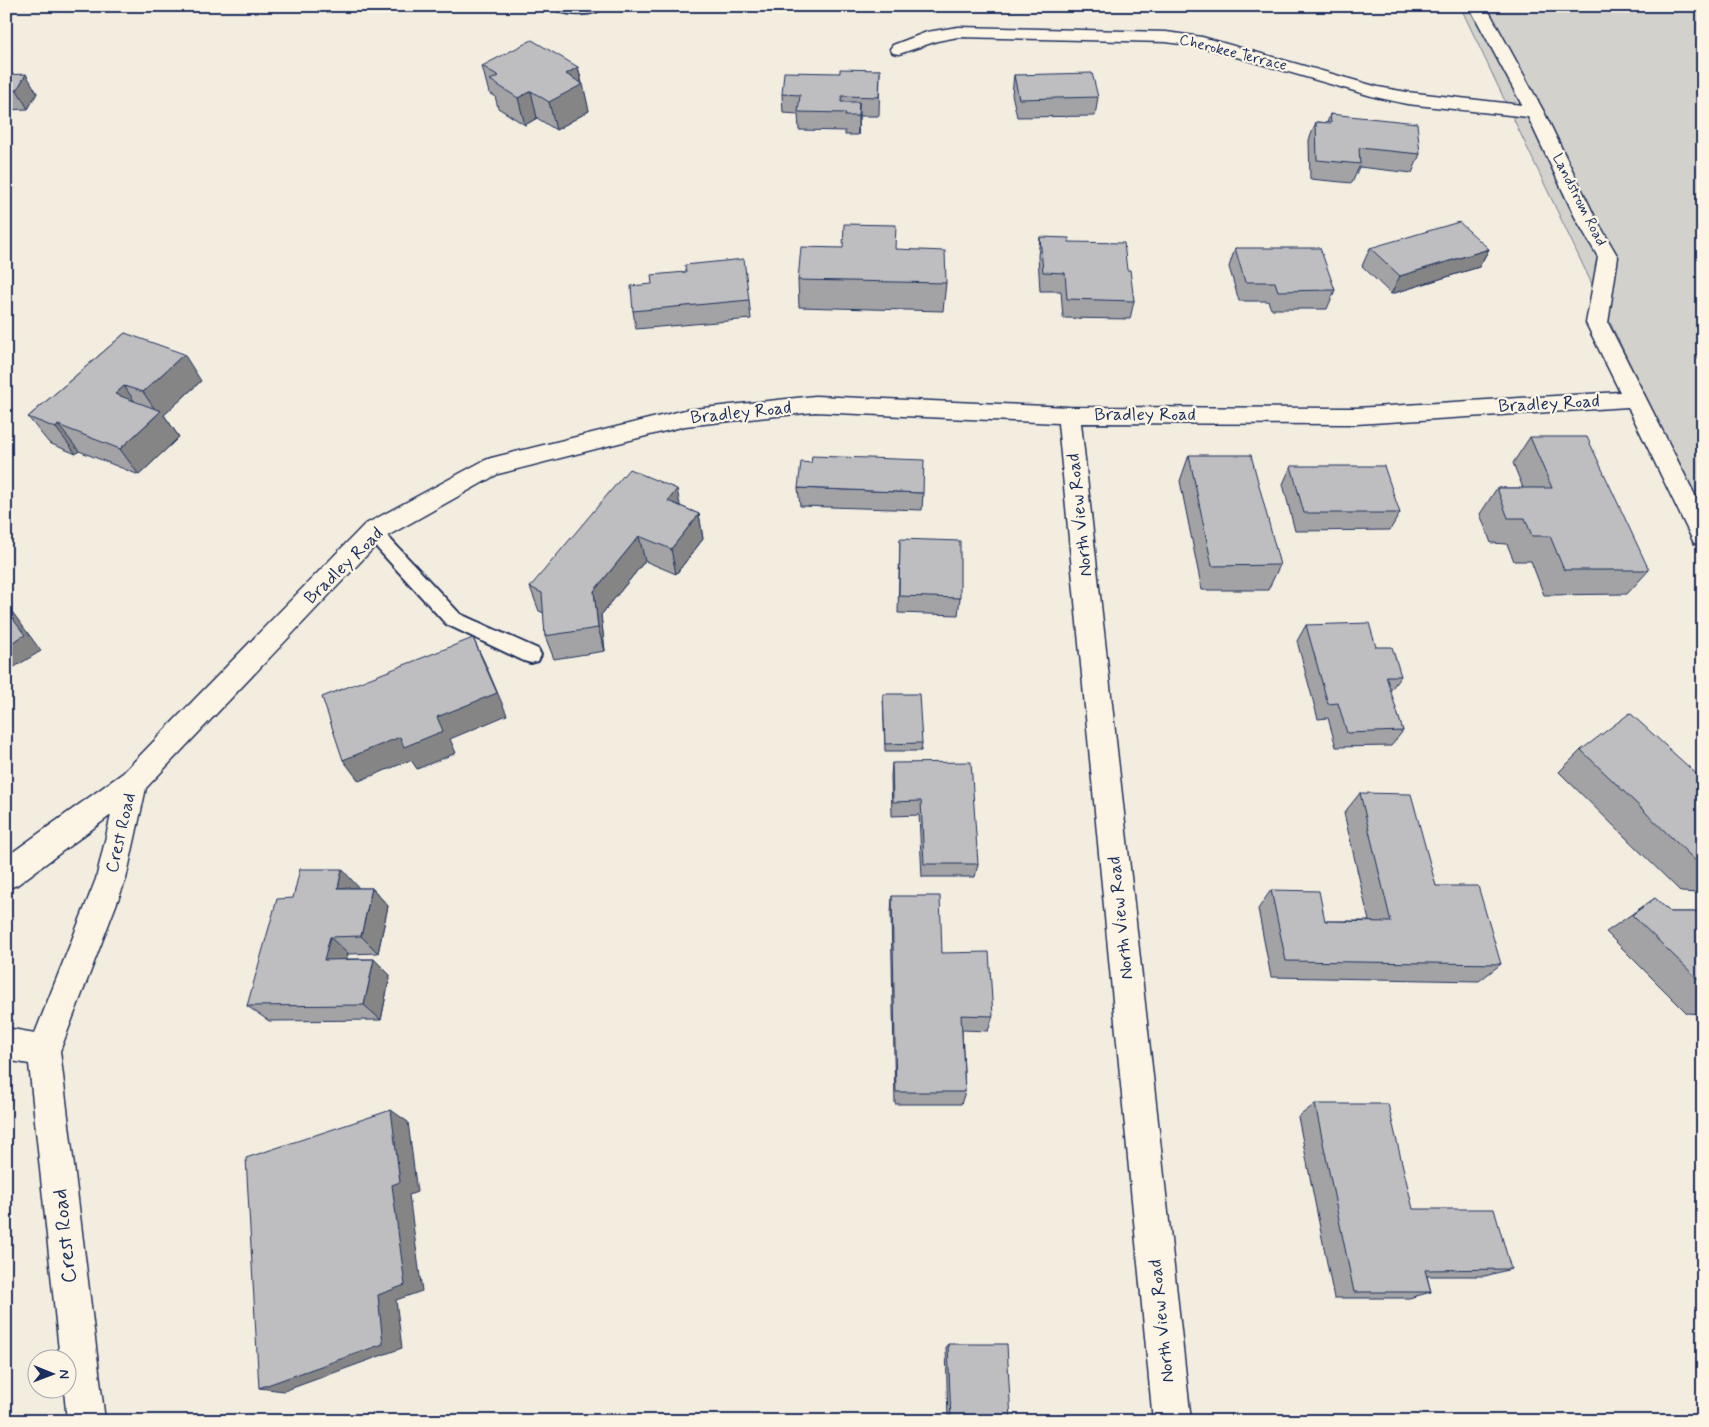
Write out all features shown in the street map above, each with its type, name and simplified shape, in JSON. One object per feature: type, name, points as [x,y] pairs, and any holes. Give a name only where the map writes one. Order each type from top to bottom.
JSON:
[{"type":"street","name":"Landstrom Road","points":[[1477,6],[1608,257],[1596,323],[1703,536]]},
{"type":"street","name":"Cherokee Terrace","points":[[899,48],[933,36],[958,32],[1166,37],[1202,42],[1234,50],[1374,92],[1407,98],[1534,112]]},
{"type":"street","name":"Bradley Road","points":[[6,875],[133,782],[373,532],[491,467],[685,418],[816,404],[1070,415],[1356,416],[1634,399]]},
{"type":"street","name":"North View Road","points":[[1070,415],[1172,1421]]},
{"type":"street","name":"Crest Road","points":[[86,1421],[44,1051],[111,878],[133,782]]},
{"type":"street","points":[[6,1044],[44,1051]]},
{"type":"lane","points":[[557,6],[570,10],[585,10],[600,6]]},
{"type":"lane","points":[[373,532],[453,619],[531,654]]},
{"type":"shaded area","points":[[1460,6],[1703,6],[1703,515],[1682,474]]},
{"type":"building","points":[[532,40],[578,67],[566,74],[583,84],[549,102],[531,91],[518,98],[490,80],[499,76],[482,66]]},
{"type":"building","points":[[840,69],[880,70],[879,97],[842,96],[841,102],[859,102],[858,116],[845,116],[846,113],[798,112],[800,95],[782,94],[784,72],[840,73]]},
{"type":"building","points":[[1092,73],[1098,97],[1019,99],[1014,75]]},
{"type":"building","points":[[26,74],[17,90],[6,91],[6,75]]},
{"type":"building","points":[[1330,114],[1417,123],[1420,154],[1359,148],[1360,164],[1317,160],[1316,122],[1331,123]]},
{"type":"building","points":[[1459,222],[1489,249],[1400,276],[1370,248]]},
{"type":"building","points":[[844,224],[896,225],[895,249],[945,251],[946,283],[798,280],[801,247],[843,248]]},
{"type":"building","points":[[1040,237],[1069,238],[1069,242],[1124,243],[1127,270],[1130,270],[1134,301],[1067,299],[1065,273],[1043,272]]},
{"type":"building","points":[[1235,248],[1320,248],[1335,290],[1278,291],[1275,282],[1245,282]]},
{"type":"building","points":[[744,259],[749,300],[633,311],[631,286],[652,284],[651,275],[686,272],[685,265]]},
{"type":"building","points":[[125,333],[184,354],[143,392],[124,386],[115,394],[161,411],[120,449],[58,425],[56,428],[28,417]]},
{"type":"building","points":[[1530,437],[1587,437],[1649,570],[1564,570],[1550,536],[1532,536],[1525,518],[1508,518],[1497,488],[1552,488]]},
{"type":"building","points":[[1189,455],[1251,455],[1280,565],[1212,566]]},
{"type":"building","points":[[812,456],[924,460],[923,493],[798,488],[801,462],[811,463]]},
{"type":"building","points":[[1291,466],[1384,466],[1400,513],[1304,513]]},
{"type":"building","points":[[629,469],[677,489],[668,501],[699,514],[671,549],[639,536],[594,591],[598,628],[545,636],[542,593],[530,587]]},
{"type":"building","points":[[900,539],[960,541],[960,598],[899,596]]},
{"type":"building","points":[[6,610],[25,635],[6,646]]},
{"type":"building","points":[[1369,623],[1376,647],[1392,647],[1401,676],[1386,676],[1403,731],[1347,733],[1338,703],[1328,704],[1306,625]]},
{"type":"building","points":[[473,638],[497,693],[437,717],[443,731],[404,747],[400,737],[343,760],[322,697]]},
{"type":"building","points":[[883,694],[919,694],[922,743],[885,744]]},
{"type":"building","points":[[1630,713],[1703,780],[1703,868],[1581,750]]},
{"type":"building","points":[[971,762],[978,864],[924,864],[921,801],[893,802],[892,763]]},
{"type":"building","points":[[1360,793],[1411,794],[1436,886],[1478,886],[1501,964],[1286,961],[1271,890],[1319,891],[1325,921],[1391,922]]},
{"type":"building","points":[[300,869],[342,869],[338,888],[372,888],[361,936],[330,937],[324,960],[374,959],[364,1005],[247,1006],[277,899],[293,898]]},
{"type":"building","points":[[892,896],[940,896],[942,953],[989,952],[993,1016],[961,1015],[965,1092],[896,1092]]},
{"type":"building","points":[[1655,898],[1670,912],[1703,912],[1703,984],[1632,915]]},
{"type":"building","points":[[1315,1104],[1388,1104],[1413,1209],[1494,1209],[1511,1269],[1425,1270],[1431,1292],[1354,1292]]},
{"type":"building","points":[[391,1110],[400,1182],[392,1185],[405,1285],[378,1295],[383,1344],[259,1388],[246,1158]]},
{"type":"building","points":[[948,1344],[1007,1344],[1011,1421],[951,1421]]}]
